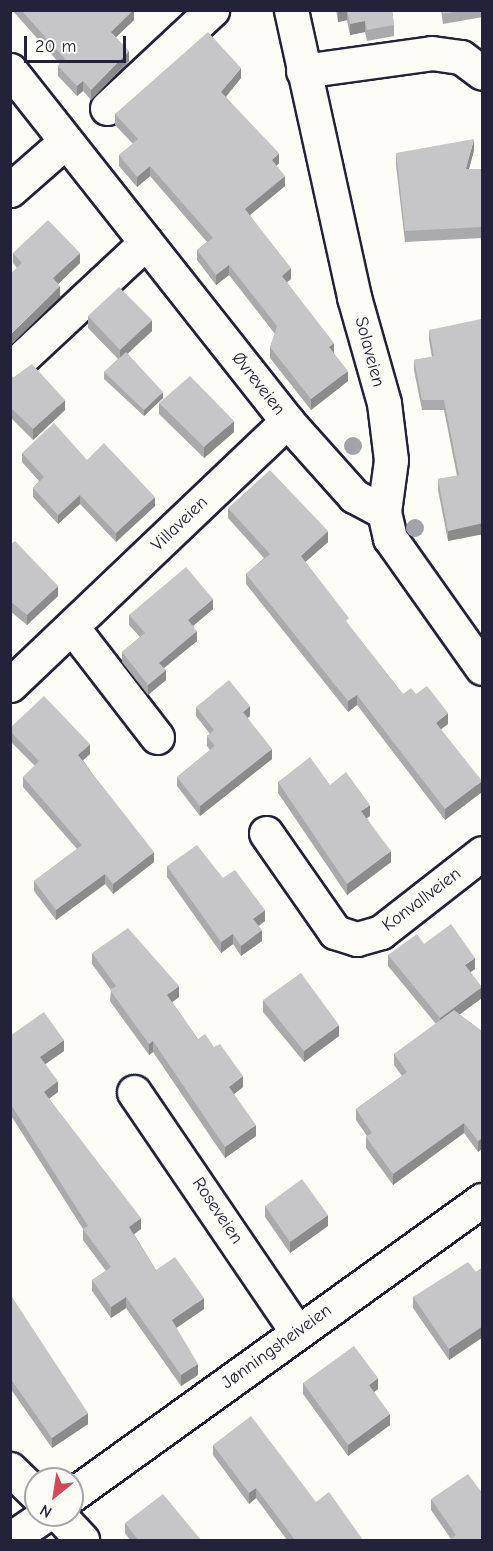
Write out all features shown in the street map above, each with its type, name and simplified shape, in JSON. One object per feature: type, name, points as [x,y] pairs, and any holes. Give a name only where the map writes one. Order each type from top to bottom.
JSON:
[{"type":"street","points":[[107,108],[212,10]]},
{"type":"street","name":"Solaveien","points":[[291,10],[303,71],[384,403],[391,460],[384,512],[390,538],[483,668]]},
{"type":"street","points":[[303,71],[432,53],[461,57],[483,73]]},
{"type":"street","name":"Øvreveien","points":[[10,70],[287,421],[354,496],[384,512]]},
{"type":"street","points":[[10,190],[66,141]]},
{"type":"street","points":[[10,369],[146,242]]},
{"type":"street","name":"Villaveien","points":[[10,685],[287,421]]},
{"type":"street","points":[[72,627],[157,737]]},
{"type":"street","name":"Konvallveien","points":[[266,833],[336,932],[357,939],[381,932],[483,853]]},
{"type":"street","name":"Roseveien","points":[[134,1092],[297,1332]]},
{"type":"street","name":"Jønningsheiveien","points":[[84,1487],[483,1200]]},
{"type":"street","points":[[10,1469],[24,1482]]},
{"type":"street","points":[[10,1539],[28,1527]]},
{"type":"street","points":[[70,1527],[82,1540]]},
{"type":"building","points":[[21,10],[133,10],[111,32],[129,51],[91,90],[83,81],[77,86],[58,66],[65,59]]},
{"type":"building","points":[[347,10],[392,10],[394,25],[367,30],[365,21],[350,24]]},
{"type":"building","points":[[442,10],[463,10],[443,14]]},
{"type":"building","points":[[208,32],[241,68],[221,92],[279,153],[272,160],[285,176],[245,209],[291,268],[282,276],[334,343],[329,347],[348,371],[311,399],[270,347],[277,326],[229,265],[216,275],[197,250],[213,238],[150,166],[137,177],[119,155],[138,139],[115,114]]},
{"type":"building","points":[[474,139],[466,169],[483,169],[483,227],[405,231],[396,153]]},
{"type":"building","points":[[48,220],[80,253],[53,278],[60,286],[10,335],[10,274],[22,263],[13,253]]},
{"type":"building","points":[[119,287],[152,320],[120,350],[88,316]]},
{"type":"building","points":[[481,319],[483,325],[483,523],[448,531],[438,479],[459,475],[444,400],[422,400],[414,360],[434,356],[429,330]]},
{"type":"building","points":[[126,352],[163,392],[144,410],[104,372]]},
{"type":"building","points":[[32,364],[65,400],[33,429],[10,407],[10,376],[14,377]]},
{"type":"building","points":[[190,376],[234,421],[204,447],[159,403]]},
{"type":"building","points":[[54,423],[87,460],[104,443],[155,497],[116,533],[80,495],[58,515],[33,488],[44,477],[22,453]]},
{"type":"building","points":[[270,470],[328,531],[301,556],[349,618],[346,621],[403,694],[411,688],[416,694],[427,686],[448,713],[436,723],[482,781],[445,809],[357,695],[348,701],[246,574],[270,554],[228,508]]},
{"type":"building","points":[[15,541],[58,586],[27,615],[10,601],[10,545]]},
{"type":"building","points":[[186,567],[213,599],[188,620],[197,631],[159,663],[166,670],[148,685],[122,652],[145,633],[129,615]]},
{"type":"building","points":[[229,680],[250,706],[243,712],[272,749],[200,806],[177,777],[215,746],[207,736],[214,730],[196,707]]},
{"type":"building","points":[[44,696],[90,744],[78,755],[154,852],[113,884],[105,874],[56,910],[34,881],[82,845],[23,777],[39,761],[10,731],[10,728]]},
{"type":"building","points":[[310,757],[330,785],[346,772],[370,805],[361,811],[391,851],[347,884],[278,782]]},
{"type":"building","points":[[197,845],[223,878],[235,870],[265,910],[253,919],[262,930],[241,946],[233,934],[221,942],[167,866]]},
{"type":"building","points":[[451,924],[475,958],[465,965],[482,987],[440,1018],[388,955],[417,934],[424,944]]},
{"type":"building","points":[[128,928],[179,986],[167,995],[198,1039],[205,1034],[214,1047],[220,1044],[243,1076],[229,1087],[256,1125],[225,1147],[153,1041],[149,1044],[110,990],[116,986],[92,953]]},
{"type":"building","points":[[301,973],[339,1025],[304,1051],[263,1000]]},
{"type":"building","points":[[454,1010],[483,1032],[483,1138],[478,1141],[464,1123],[393,1174],[366,1137],[372,1133],[356,1109],[407,1072],[394,1054]]},
{"type":"building","points":[[44,1012],[64,1040],[40,1057],[58,1081],[44,1092],[141,1218],[129,1227],[156,1270],[175,1257],[204,1298],[172,1320],[198,1364],[181,1375],[126,1297],[111,1307],[92,1280],[111,1267],[83,1229],[88,1226],[10,1103],[10,1036]]},
{"type":"building","points":[[302,1179],[328,1215],[290,1242],[265,1206]]},
{"type":"building","points":[[468,1262],[476,1272],[483,1267],[483,1312],[481,1313],[483,1314],[483,1326],[449,1349],[413,1297]]},
{"type":"building","points":[[10,1294],[88,1413],[52,1438],[10,1378]]},
{"type":"building","points":[[354,1346],[378,1378],[369,1385],[390,1414],[348,1445],[303,1383]]},
{"type":"building","points":[[251,1416],[316,1502],[329,1492],[363,1540],[295,1540],[256,1488],[249,1493],[213,1445]]},
{"type":"building","points":[[468,1474],[483,1494],[483,1540],[448,1540],[456,1535],[431,1499]]},
{"type":"building","points":[[163,1494],[201,1540],[138,1540],[125,1523]]}]
